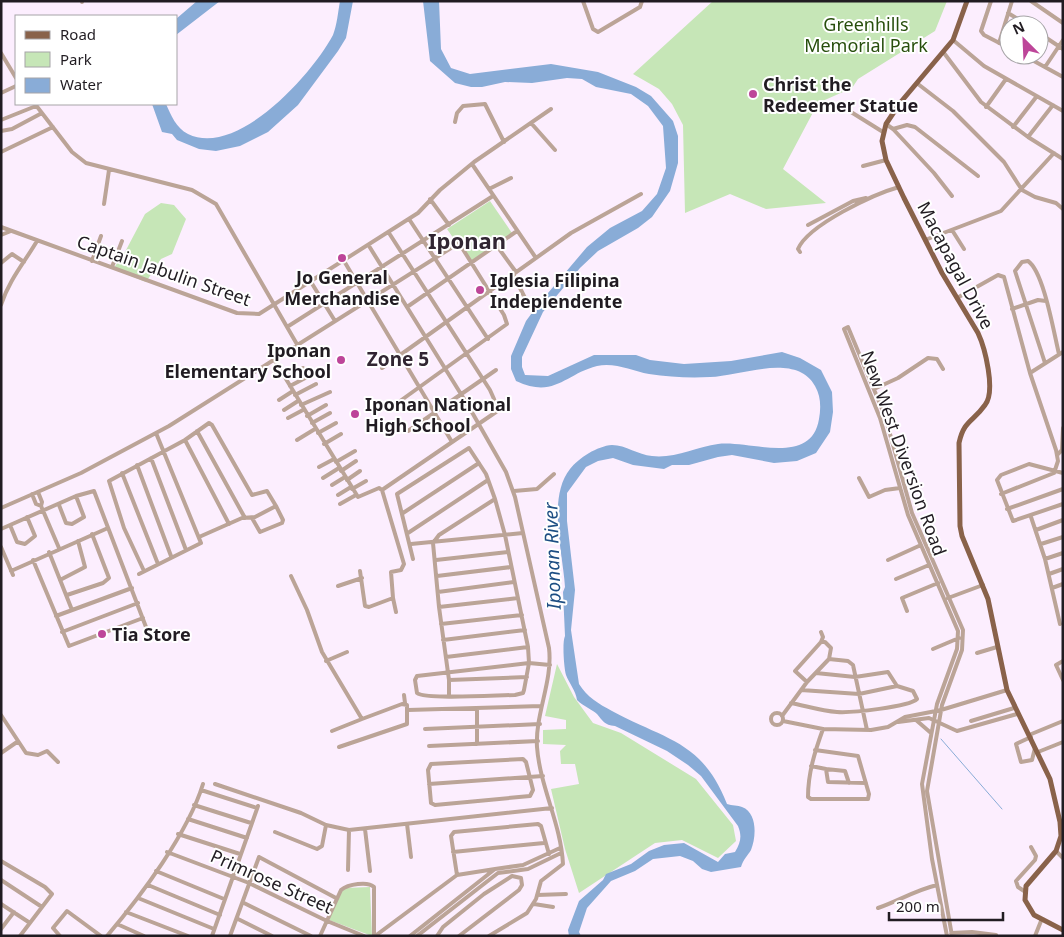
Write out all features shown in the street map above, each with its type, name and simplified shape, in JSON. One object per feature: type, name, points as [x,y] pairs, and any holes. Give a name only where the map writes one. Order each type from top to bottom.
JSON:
[{"type":"main road","name":"Macapagal Drive","points":[[967,1],[953,40],[918,84],[900,103],[886,124],[882,145],[886,160],[925,240],[981,339],[990,384],[989,400],[965,424],[959,443],[960,526],[965,545],[983,585],[1007,690],[1014,708],[1030,736],[1050,779],[1059,814],[1061,836],[1056,851],[1024,890]]},
{"type":"main road","points":[[1024,890],[1028,909],[1041,921],[1063,930]]},
{"type":"street","points":[[583,1],[594,29],[598,32],[640,7],[642,1]]},
{"type":"street","points":[[991,1],[981,31],[999,43]]},
{"type":"street","points":[[1011,15],[1008,13],[1012,1]]},
{"type":"street","points":[[1031,1],[1063,24]]},
{"type":"street","points":[[1049,39],[1061,47]]},
{"type":"street","points":[[953,40],[984,66],[1063,111]]},
{"type":"street","points":[[1045,67],[1061,47],[1063,40]]},
{"type":"street","points":[[1,53],[15,76]]},
{"type":"street","points":[[944,53],[974,95],[986,107],[1028,137],[1063,158]]},
{"type":"street","points":[[1041,65],[1063,77]]},
{"type":"street","points":[[986,107],[1006,79]]},
{"type":"street","points":[[918,84],[954,111],[1004,162],[1020,188],[1035,197],[1056,203],[1063,209]]},
{"type":"street","points":[[1,93],[15,86]]},
{"type":"street","points":[[1013,127],[1036,96]]},
{"type":"street","points":[[455,122],[457,114],[464,106],[485,104],[504,142]]},
{"type":"street","points":[[1,120],[35,105],[79,158],[109,170],[192,190],[216,204],[298,346]]},
{"type":"street","points":[[1028,137],[1052,105]]},
{"type":"street","points":[[843,107],[883,132]]},
{"type":"street","name":"Captain Jabulin Street","points":[[1,227],[242,314],[259,314],[369,246],[422,210],[430,199],[472,164],[551,109]]},
{"type":"street","points":[[1,131],[12,129],[42,113]]},
{"type":"street","points":[[530,123],[555,150]]},
{"type":"street","points":[[886,124],[893,129],[934,173],[952,196]]},
{"type":"street","points":[[893,129],[907,125],[915,127],[978,176]]},
{"type":"street","points":[[1,152],[53,127]]},
{"type":"street","points":[[925,240],[1000,210],[1054,153]]},
{"type":"street","points":[[864,166],[886,160]]},
{"type":"street","points":[[472,164],[536,258]]},
{"type":"street","points":[[104,204],[109,170]]},
{"type":"street","points":[[489,189],[511,178]]},
{"type":"street","points":[[808,225],[852,200],[866,198],[899,187]]},
{"type":"street","points":[[382,368],[591,220],[640,194]]},
{"type":"street","points":[[287,327],[493,196]]},
{"type":"street","points":[[800,252],[798,248],[806,237],[866,198]]},
{"type":"street","points":[[430,199],[449,225]]},
{"type":"street","points":[[410,218],[488,339]]},
{"type":"street","points":[[952,230],[964,249]]},
{"type":"street","points":[[1,235],[12,231]]},
{"type":"street","points":[[407,307],[517,231]]},
{"type":"street","points":[[382,490],[498,410],[483,380],[389,233]]},
{"type":"street","points":[[92,261],[101,236]]},
{"type":"street","points":[[1,305],[14,274],[24,262],[36,241]]},
{"type":"street","points":[[112,267],[122,241]]},
{"type":"street","points":[[1,508],[113,457],[156,433],[275,361],[367,300],[459,243],[507,322],[488,339],[389,409]]},
{"type":"street","points":[[369,246],[462,394],[502,464],[514,491],[546,636],[550,664],[541,706],[538,741],[543,776],[561,850],[562,867],[545,877],[534,904],[527,912],[490,936]]},
{"type":"street","points":[[497,246],[514,273],[526,300]]},
{"type":"street","points":[[1,263],[12,254],[24,262]]},
{"type":"street","points":[[344,261],[452,442]]},
{"type":"street","points":[[1030,373],[1061,353],[1046,301],[1032,264],[1026,261],[1019,265],[1015,271],[1045,363]]},
{"type":"street","points":[[957,298],[1000,275],[1005,280],[1030,373],[1057,455],[1057,471]]},
{"type":"street","points":[[311,282],[335,321]]},
{"type":"street","points":[[1012,309],[1038,300],[1046,301]]},
{"type":"street","name":"New West Diversion Road","points":[[947,936],[922,788],[931,733],[936,721],[941,710],[964,643],[962,624],[947,598],[938,584],[904,504],[880,418],[846,328],[874,389],[891,433],[912,513],[947,598],[957,626],[959,638],[957,649],[936,710],[936,721],[927,791],[952,934]]},
{"type":"street","points":[[874,389],[898,378],[928,358],[937,359],[943,369]]},
{"type":"street","points":[[275,361],[356,495],[362,497],[380,487],[382,490],[404,564],[401,570],[391,572],[396,612]]},
{"type":"street","points":[[286,378],[303,368]]},
{"type":"street","points":[[408,431],[496,370]]},
{"type":"street","points":[[290,386],[309,376]]},
{"type":"street","points":[[295,395],[316,384]]},
{"type":"street","points":[[279,400],[293,391]]},
{"type":"street","points":[[284,410],[330,392]]},
{"type":"street","points":[[307,416],[326,405]]},
{"type":"street","points":[[288,418],[304,410]]},
{"type":"street","points":[[312,423],[330,413]]},
{"type":"street","points":[[298,440],[336,423]]},
{"type":"street","points":[[144,571],[130,542],[109,484],[111,478],[185,440],[206,424],[212,425],[250,494],[253,496],[268,492],[284,520],[282,523],[260,532],[252,518]]},
{"type":"street","points":[[1057,455],[1062,450],[1063,428]]},
{"type":"street","points":[[197,431],[245,518]]},
{"type":"street","points":[[139,574],[171,556],[200,544],[199,537],[165,451],[156,433]]},
{"type":"street","points":[[324,444],[341,434]]},
{"type":"street","points":[[185,440],[229,524]]},
{"type":"street","points":[[413,559],[398,493],[470,449],[488,480],[505,535],[528,647],[529,663],[527,677],[523,693],[422,696],[417,693],[416,677],[448,671],[529,663],[550,664]]},
{"type":"street","points":[[319,467],[355,451]]},
{"type":"street","points":[[151,458],[186,550]]},
{"type":"street","points":[[323,478],[356,461]]},
{"type":"street","points":[[403,513],[479,463]]},
{"type":"street","points":[[1063,472],[1030,464],[1001,475],[997,480],[1007,510],[1013,521],[1031,517],[1063,504]]},
{"type":"street","points":[[137,465],[171,556]]},
{"type":"street","points":[[332,485],[360,471]]},
{"type":"street","points":[[1001,494],[1048,477],[1057,471]]},
{"type":"street","points":[[122,473],[158,564]]},
{"type":"street","points":[[514,491],[537,489],[554,474]]},
{"type":"street","points":[[859,478],[869,497],[885,490],[900,488]]},
{"type":"street","points":[[408,533],[488,480]]},
{"type":"street","points":[[338,495],[366,481]]},
{"type":"street","points":[[1007,510],[1063,489]]},
{"type":"street","points":[[1,529],[42,508],[59,504],[91,490],[94,491],[146,627]]},
{"type":"street","points":[[38,492],[42,508],[59,548]]},
{"type":"street","points":[[32,494],[36,504],[42,508]]},
{"type":"street","points":[[340,504],[356,495]]},
{"type":"street","points":[[59,504],[66,522],[72,524],[84,517],[76,496]]},
{"type":"street","points":[[449,696],[449,680],[439,607],[433,542],[439,534],[495,499]]},
{"type":"street","points":[[199,537],[245,518],[252,518],[276,506]]},
{"type":"street","points":[[10,525],[19,544],[23,545],[31,542],[35,536],[27,517]]},
{"type":"street","points":[[1031,517],[1046,559],[1061,618],[1060,624]]},
{"type":"street","points":[[1036,530],[1063,520]]},
{"type":"street","points":[[1,547],[12,573],[49,552],[108,528]]},
{"type":"street","points":[[411,544],[523,533]]},
{"type":"street","points":[[66,595],[103,583],[109,578],[92,534]]},
{"type":"street","points":[[1041,544],[1063,537]]},
{"type":"street","points":[[60,580],[85,567],[78,541]]},
{"type":"street","points":[[888,560],[921,545]]},
{"type":"street","points":[[49,552],[72,610]]},
{"type":"street","points":[[436,560],[508,552]]},
{"type":"street","points":[[1046,559],[1063,552]]},
{"type":"street","points":[[33,560],[67,644],[72,646],[143,618]]},
{"type":"street","points":[[896,579],[930,565]]},
{"type":"street","points":[[437,576],[511,567]]},
{"type":"street","points":[[1049,574],[1063,569]]},
{"type":"street","points":[[360,570],[365,606],[369,607],[394,598]]},
{"type":"street","points":[[291,576],[326,661],[362,719]]},
{"type":"street","points":[[338,586],[362,578]]},
{"type":"street","points":[[438,592],[514,582]]},
{"type":"street","points":[[907,612],[902,598],[938,584]]},
{"type":"street","points":[[1052,588],[1063,584]]},
{"type":"street","points":[[947,598],[983,585]]},
{"type":"street","points":[[56,616],[132,588]]},
{"type":"street","points":[[439,607],[518,598]]},
{"type":"street","points":[[1056,603],[1063,601]]},
{"type":"street","points":[[62,632],[138,603]]},
{"type":"street","points":[[441,624],[522,615]]},
{"type":"street","points":[[443,640],[525,630]]},
{"type":"street","points":[[807,682],[795,671],[821,642],[821,632]]},
{"type":"street","points":[[933,649],[959,638]]},
{"type":"street","points":[[783,721],[782,716],[791,703],[807,682],[829,659],[830,648],[825,642],[821,642]]},
{"type":"street","points":[[446,657],[528,647]]},
{"type":"street","points":[[977,653],[997,647]]},
{"type":"street","points":[[326,661],[347,652]]},
{"type":"street","points":[[829,659],[851,662],[867,730]]},
{"type":"street","points":[[1063,661],[1056,665],[1063,680]]},
{"type":"street","points":[[816,673],[855,677],[888,672],[896,686]]},
{"type":"street","points":[[449,680],[527,677]]},
{"type":"street","points":[[791,703],[838,712],[894,706],[916,700],[913,691],[896,686],[859,694],[801,690]]},
{"type":"street","points":[[898,722],[905,717],[941,710],[1007,690]]},
{"type":"street","points":[[339,747],[407,724],[408,710],[404,695]]},
{"type":"street","points":[[332,731],[405,703]]},
{"type":"street","points":[[408,710],[541,706]]},
{"type":"street","points":[[476,708],[477,744]]},
{"type":"street","points":[[968,729],[970,719],[1014,708]]},
{"type":"street","points":[[1004,712],[1006,718]]},
{"type":"street","points":[[782,716],[774,714],[771,720],[776,725],[783,721],[823,729],[867,730],[898,722],[936,721],[953,731],[968,729],[1017,714]]},
{"type":"street","points":[[918,714],[918,720],[931,733]]},
{"type":"street","points":[[1,715],[26,753],[38,755],[47,751],[58,762]]},
{"type":"street","points":[[1063,721],[1030,736],[1016,746],[1021,762],[1032,760],[1036,749],[1063,742]]},
{"type":"street","points":[[425,729],[540,724]]},
{"type":"street","points":[[815,750],[857,755],[869,795],[866,800],[811,799],[808,796],[811,766],[815,750],[823,729]]},
{"type":"street","points":[[429,746],[538,741]]},
{"type":"street","points":[[2,751],[17,742]]},
{"type":"street","points":[[520,758],[526,762],[533,792],[528,797],[435,805],[430,801],[429,784],[429,767],[431,764],[520,758]]},
{"type":"street","points":[[811,766],[844,770],[849,783]]},
{"type":"street","points":[[826,768],[828,782],[866,783]]},
{"type":"street","points":[[429,784],[543,776]]},
{"type":"street","points":[[107,936],[148,885],[188,819],[202,784]]},
{"type":"street","points":[[215,784],[301,812],[326,825],[349,830],[552,808]]},
{"type":"street","points":[[201,790],[257,807],[212,936]]},
{"type":"street","points":[[194,804],[251,823]]},
{"type":"street","points":[[188,819],[247,838]]},
{"type":"street","points":[[408,824],[411,857]]},
{"type":"street","points":[[456,875],[452,832],[534,824],[541,826],[544,843],[549,855]]},
{"type":"street","points":[[275,832],[317,849],[322,846],[326,825]]},
{"type":"street","points":[[365,829],[370,871]]},
{"type":"street","points":[[348,870],[349,830]]},
{"type":"street","points":[[178,834],[240,854]]},
{"type":"street","points":[[453,852],[544,843]]},
{"type":"street","points":[[1024,890],[1018,887],[1016,882],[1035,860],[1036,856],[1031,847]]},
{"type":"street","points":[[374,936],[456,875],[496,871],[523,865],[561,850]]},
{"type":"street","points":[[1056,851],[1063,858]]},
{"type":"street","name":"Primrose Street","points":[[168,852],[249,883],[327,921],[364,936]]},
{"type":"street","points":[[232,935],[244,903],[257,858],[336,898]]},
{"type":"street","points":[[1,861],[51,891],[51,897],[20,936]]},
{"type":"street","points":[[156,871],[224,900]]},
{"type":"street","points":[[410,936],[496,871]]},
{"type":"street","points":[[418,936],[496,871]]},
{"type":"street","points":[[436,936],[442,927],[484,894],[510,876],[519,876],[522,882],[519,890],[459,936]]},
{"type":"street","points":[[1,880],[42,907]]},
{"type":"street","points":[[148,885],[220,915]]},
{"type":"street","points":[[320,936],[336,898],[345,887],[374,885],[374,936]]},
{"type":"street","points":[[878,908],[904,898],[922,888],[937,885]]},
{"type":"street","points":[[537,895],[566,894]]},
{"type":"street","points":[[138,898],[214,930]]},
{"type":"street","points":[[244,903],[311,936]]},
{"type":"street","points":[[1,904],[30,923]]},
{"type":"street","points":[[534,904],[553,907]]},
{"type":"street","points":[[60,936],[53,928],[67,911],[102,936]]},
{"type":"street","points":[[1,929],[14,912]]},
{"type":"street","points":[[126,912],[188,936]]},
{"type":"street","points":[[238,919],[272,936]]},
{"type":"street","points":[[1034,936],[1041,921]]},
{"type":"street","points":[[117,924],[144,936]]},
{"type":"street","points":[[418,929],[418,936]]},
{"type":"street","points":[[952,934],[972,932],[996,935]]},
{"type":"green space","name":"Greenhills Memorial Park","points":[[713,1],[947,1],[935,31],[858,79],[852,88],[818,103],[783,169],[826,203],[766,209],[730,194],[685,213],[683,125],[672,104],[659,89],[633,74]]},
{"type":"green space","points":[[490,201],[512,233],[470,262],[447,229]]},
{"type":"green space","points":[[161,203],[174,205],[186,219],[172,254],[161,259],[146,282],[113,269],[125,252],[145,214]]},
{"type":"green space","points":[[557,664],[574,697],[593,723],[621,733],[696,779],[733,825],[736,841],[718,858],[682,840],[655,843],[579,893],[565,849],[551,789],[579,784],[575,764],[561,764],[560,751],[566,745],[543,744],[543,730],[566,729],[566,720],[545,716]]},
{"type":"green space","points":[[370,887],[372,936],[329,920],[339,894],[345,888]]},
{"type":"water","points":[[197,1],[220,1],[178,33],[178,17]]},
{"type":"water","points":[[340,1],[353,1],[346,38],[338,51],[298,105],[268,132],[240,146],[216,151],[199,149],[177,140],[172,134],[162,132],[152,105],[166,105],[174,121],[180,128],[188,134],[208,138],[229,134],[251,123],[272,108],[309,70],[333,35]]},
{"type":"water","points":[[423,1],[439,1],[441,49],[451,68],[470,74],[551,64],[598,72],[636,87],[651,96],[673,121],[678,136],[678,163],[670,191],[652,217],[638,228],[598,251],[580,268],[543,312],[522,357],[522,367],[525,375],[548,376],[594,355],[636,355],[650,360],[684,364],[731,361],[782,352],[800,358],[821,370],[832,392],[833,412],[830,432],[816,453],[797,461],[774,463],[732,455],[689,465],[672,465],[664,469],[633,465],[613,458],[598,461],[586,467],[567,493],[567,521],[575,590],[571,630],[579,684],[582,689],[602,706],[665,736],[694,754],[717,783],[727,804],[740,806],[751,815],[755,833],[751,850],[741,867],[711,872],[702,869],[693,861],[680,856],[653,859],[635,871],[611,881],[587,908],[579,932],[581,936],[569,936],[568,930],[579,901],[603,880],[606,874],[631,864],[649,851],[664,845],[684,843],[718,862],[725,854],[735,852],[740,842],[740,833],[738,826],[701,776],[688,765],[667,751],[615,726],[606,724],[595,712],[577,700],[566,675],[564,655],[563,592],[565,587],[558,526],[559,495],[563,481],[570,469],[583,457],[594,450],[612,445],[647,455],[660,456],[668,456],[718,444],[778,448],[792,447],[804,443],[814,434],[819,419],[819,398],[815,386],[806,376],[795,370],[782,368],[752,370],[723,376],[672,377],[604,365],[586,370],[550,386],[529,386],[516,381],[511,369],[511,356],[526,321],[537,306],[587,247],[610,228],[642,211],[657,194],[666,168],[663,126],[648,106],[631,94],[596,87],[582,79],[567,78],[532,83],[505,82],[482,87],[471,87],[455,83],[430,61]]},
{"type":"waterway","points":[[941,739],[1002,809]]},
{"type":"place","name":"Christ the Redeemer Statue","points":[[753,94]]},
{"type":"place","name":"Jo General Merchandise","points":[[342,258]]},
{"type":"place","name":"Iglesia Filipina Indepiendente","points":[[480,290]]},
{"type":"place","name":"Iponan Elementary School","points":[[341,360]]},
{"type":"place","name":"Iponan National High School","points":[[355,414]]},
{"type":"place","name":"Tia Store","points":[[102,634]]},
{"type":"district","name":"Iponan","points":[[467,240]]},
{"type":"district","name":"Zone 5","points":[[398,359]]},
{"type":"water label","name":"Iponan River","points":[[552,556]]}]
